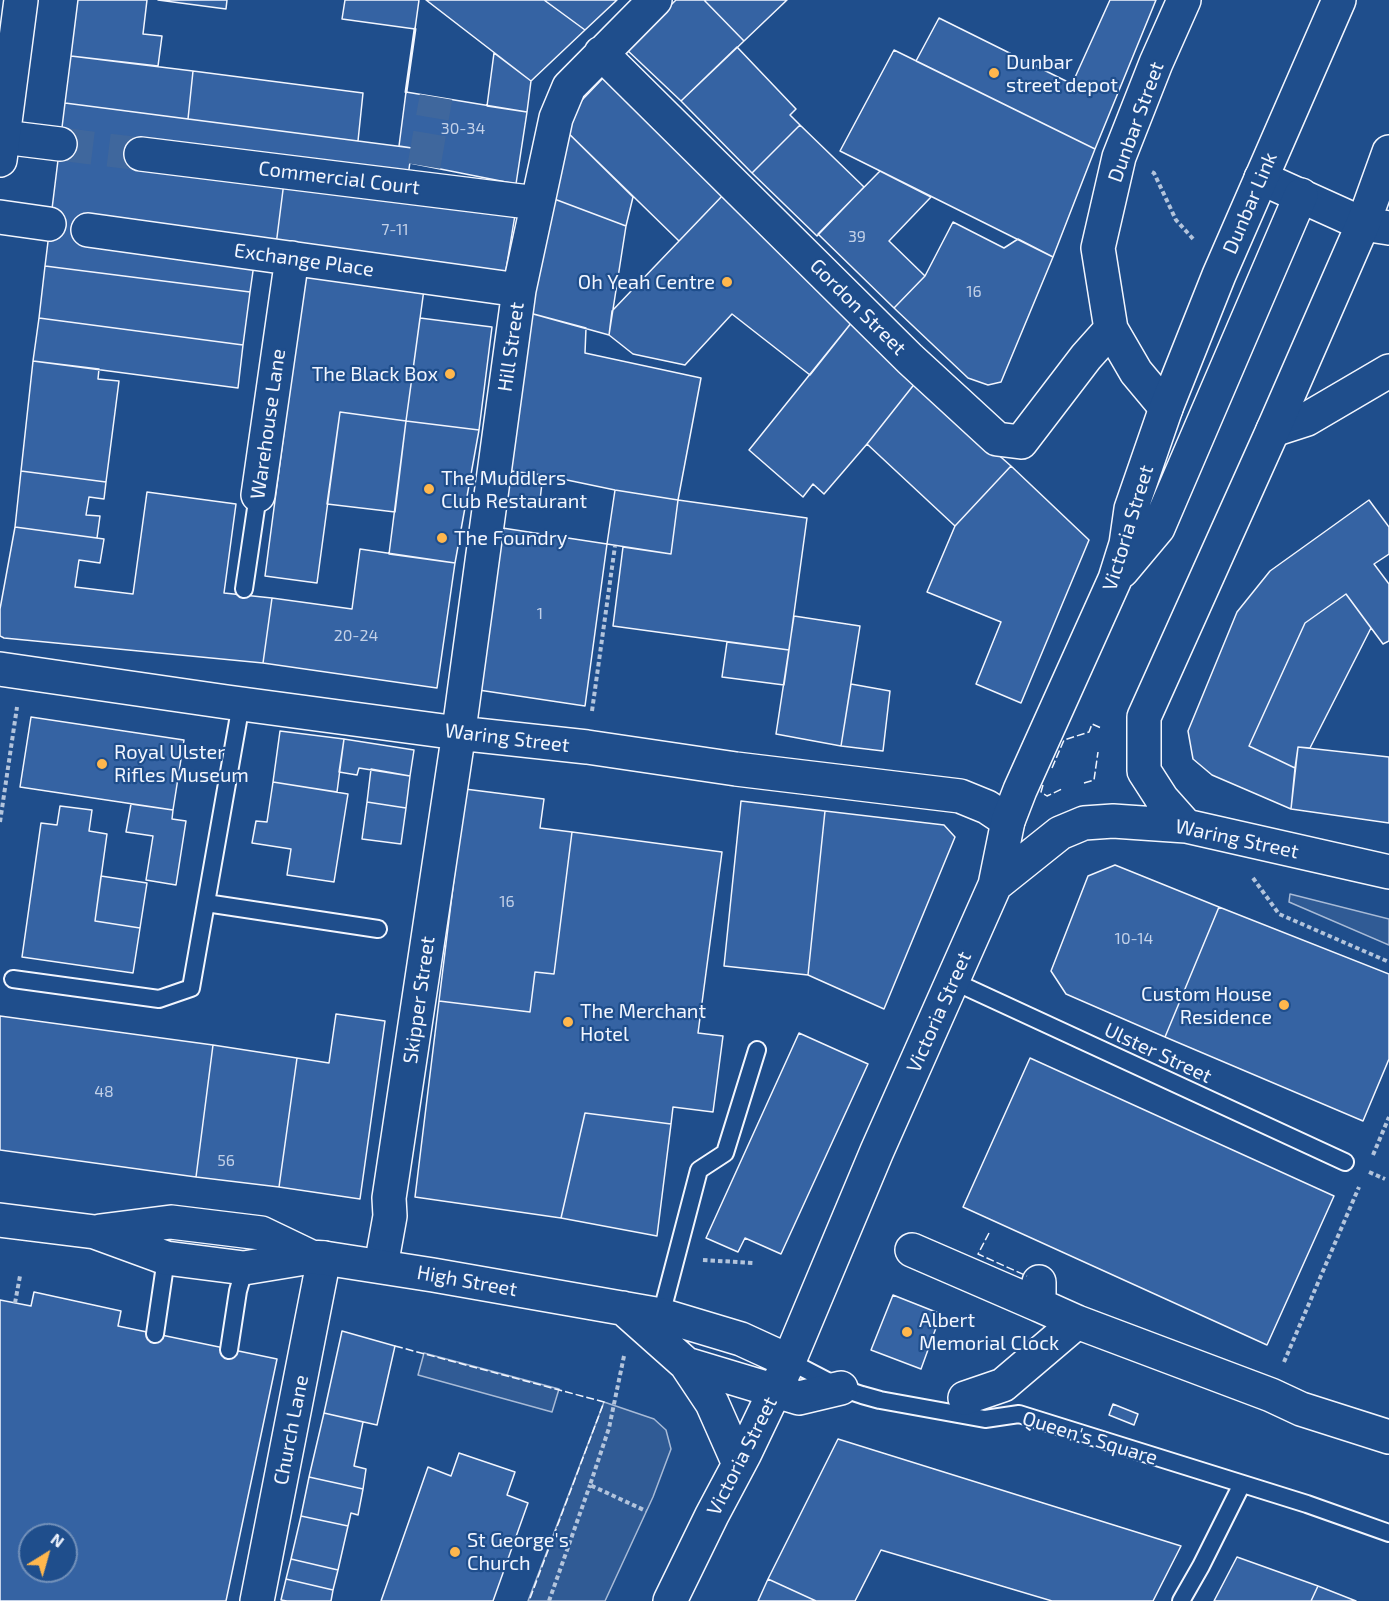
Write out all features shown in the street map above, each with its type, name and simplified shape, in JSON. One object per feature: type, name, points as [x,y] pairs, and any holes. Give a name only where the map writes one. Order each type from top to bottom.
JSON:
[{"type":"street","points":[[21,0],[6,62],[1,149],[60,144]]},
{"type":"street","name":"Hill Street","points":[[458,733],[519,290],[556,118],[569,87],[655,0]]},
{"type":"street","name":"Dunbar Street","points":[[1166,408],[1136,372],[1111,329],[1098,248],[1119,157],[1184,0]]},
{"type":"street","name":"Dunbar Link","points":[[1166,408],[1219,275],[1339,0]]},
{"type":"street","name":"Gordon Street","points":[[601,53],[993,443],[1021,442],[1086,357],[1111,329]]},
{"type":"street","points":[[1186,826],[1162,799],[1144,771],[1144,717],[1273,430],[1376,226],[1389,152]]},
{"type":"street","name":"Commercial Court","points":[[141,154],[423,177],[537,202]]},
{"type":"street","points":[[1261,178],[1376,226]]},
{"type":"street","points":[[1115,579],[1158,528],[1300,195]]},
{"type":"street","points":[[0,218],[49,224]]},
{"type":"street","name":"Exchange Place","points":[[88,230],[519,290]]},
{"type":"street","name":"Warehouse Lane","points":[[258,495],[292,258]]},
{"type":"street","points":[[1273,430],[1307,420],[1389,371]]},
{"type":"street","name":"Victoria Street","points":[[670,1601],[776,1391],[882,1140],[995,885],[1008,820],[1115,579],[1126,544],[1131,509],[1166,408]]},
{"type":"street","name":"Waring Street","points":[[0,669],[232,697],[458,733],[587,747],[736,769],[960,796],[987,807],[1008,820]]},
{"type":"street","name":"Skipper Street","points":[[381,1266],[390,1216],[389,1198],[458,733]]},
{"type":"street","name":"Waring Street","points":[[995,885],[1060,833],[1084,823],[1113,821],[1186,826],[1389,872]]},
{"type":"street","name":"High Street","points":[[0,1220],[94,1232],[166,1258],[244,1268],[318,1257]]},
{"type":"street","name":"High Street","points":[[94,1232],[171,1222],[261,1233],[318,1257],[661,1315],[741,1339],[789,1361]]},
{"type":"street","points":[[912,1250],[1039,1294],[1077,1322],[1271,1395],[1301,1409],[1389,1437]]},
{"type":"street","name":"Church Lane","points":[[257,1601],[318,1257]]},
{"type":"street","points":[[623,1308],[686,1364],[712,1403],[739,1464]]},
{"type":"street","points":[[965,1398],[1004,1385],[1077,1322]]},
{"type":"street","points":[[686,1364],[799,1398],[841,1388]]},
{"type":"lane","name":"Warehouse Lane","points":[[244,589],[258,495]]},
{"type":"lane","points":[[13,979],[159,999],[191,988],[206,903],[232,697]]},
{"type":"lane","points":[[206,903],[378,929]]},
{"type":"lane","name":"Ulster Street","points":[[953,981],[1345,1162]]},
{"type":"lane","points":[[661,1315],[699,1170],[725,1153],[757,1050]]},
{"type":"lane","points":[[155,1334],[171,1222]]},
{"type":"lane","points":[[229,1350],[244,1268],[261,1233]]},
{"type":"lane","name":"Queen's Square","points":[[789,1361],[841,1388],[862,1395],[985,1419],[1019,1414],[1307,1504],[1389,1533]]},
{"type":"lane","points":[[1181,1601],[1242,1484]]},
{"type":"path","points":[[1154,173],[1176,220]]},
{"type":"path","points":[[587,747],[615,546]]},
{"type":"path","points":[[0,822],[17,705]]},
{"type":"path","points":[[1221,834],[1279,914],[1389,962]]},
{"type":"path","points":[[1371,1160],[1389,1118]]},
{"type":"path","points":[[1271,1395],[1362,1181]]},
{"type":"path","points":[[701,1260],[753,1263]]},
{"type":"path","points":[[15,1303],[20,1276]]},
{"type":"path","points":[[549,1601],[609,1428],[624,1355]]},
{"type":"path","points":[[590,1485],[646,1511]]},
{"type":"shaded area","points":[[1290,894],[1389,919],[1389,945],[1289,902]]},
{"type":"shaded area","points":[[424,1353],[559,1389],[552,1412],[418,1375]]},
{"type":"shaded area","points":[[604,1402],[654,1419],[666,1430],[671,1449],[653,1497],[605,1601],[528,1601]]},
{"type":"building","points":[[78,0],[147,0],[143,34],[162,36],[158,66],[71,56]]},
{"type":"building","points":[[158,0],[227,0],[226,9]]},
{"type":"building","points":[[345,0],[419,0],[415,29],[342,19]]},
{"type":"building","points":[[426,0],[544,0],[585,30],[531,81]]},
{"type":"building","points":[[544,0],[617,0],[585,30]]},
{"type":"building","points":[[676,0],[704,0],[744,41],[681,101],[626,49]]},
{"type":"building","points":[[704,0],[787,0],[744,41]]},
{"type":"building","name":"Dunbar street depot","points":[[1110,0],[1156,0],[1095,149],[916,61],[939,18],[1072,84]]},
{"type":"building","points":[[737,47],[796,109],[790,115],[800,125],[752,173],[681,101]]},
{"type":"building","points":[[894,50],[1095,149],[1053,257],[840,151]]},
{"type":"building","points":[[494,53],[531,81],[527,112],[487,106]]},
{"type":"building","points":[[71,56],[193,71],[188,119],[65,103]]},
{"type":"building","points":[[193,71],[363,93],[358,141],[188,119]]},
{"type":"building","points":[[605,76],[725,193],[679,241],[559,124]]},
{"type":"building","points":[[406,92],[527,112],[516,184],[410,163],[412,148],[399,146]]},
{"type":"building","points":[[65,103],[412,148],[408,176],[284,182],[276,245],[255,257],[250,292],[45,266]]},
{"type":"building","points":[[559,124],[633,197],[626,226],[549,197]]},
{"type":"building","points":[[800,125],[864,187],[817,236],[752,173]]},
{"type":"building","points":[[880,171],[931,197],[889,241],[925,276],[894,308],[818,234]]},
{"type":"building","points":[[284,182],[515,215],[505,276],[276,245]]},
{"type":"building","name":"Oh Yeah Centre","points":[[725,193],[852,322],[810,375],[732,314],[685,365],[633,354],[609,335],[612,311]]},
{"type":"building","points":[[549,197],[626,226],[609,335],[526,312]]},
{"type":"building","points":[[953,222],[1004,248],[1018,239],[1053,257],[1001,382],[988,385],[968,378],[894,308],[925,276]]},
{"type":"building","points":[[45,266],[250,292],[243,345],[39,318]]},
{"type":"building","points":[[306,266],[425,282],[406,421],[340,412],[317,583],[265,576]]},
{"type":"building","points":[[526,312],[586,328],[585,353],[701,378],[678,500],[543,475],[503,470]]},
{"type":"building","points":[[39,318],[243,345],[238,388],[33,361]]},
{"type":"building","name":"The Black Box","points":[[420,318],[492,327],[479,430],[406,421]]},
{"type":"building","points":[[852,322],[916,382],[824,494],[813,484],[803,497],[749,450]]},
{"type":"building","points":[[33,361],[99,369],[98,379],[119,381],[106,482],[21,471]]},
{"type":"building","points":[[916,382],[1011,466],[955,526],[867,444]]},
{"type":"building","points":[[340,412],[406,421],[395,512],[327,504]]},
{"type":"building","points":[[406,421],[479,430],[455,563],[389,554]]},
{"type":"building","points":[[1011,466],[1089,540],[1021,703],[976,684],[1001,622],[927,592],[955,526]]},
{"type":"building","points":[[503,470],[543,475],[539,508],[500,502]]},
{"type":"building","points":[[21,471],[106,482],[104,499],[89,497],[86,515],[100,516],[97,538],[15,527]]},
{"type":"building","points":[[615,490],[678,500],[671,554],[607,544]]},
{"type":"building","points":[[147,492],[236,504],[224,593],[272,598],[263,663],[0,636],[0,609],[15,527],[104,539],[100,563],[79,560],[75,587],[133,594]]},
{"type":"building","points":[[678,500],[807,518],[789,650],[613,626],[623,547],[671,554]]},
{"type":"building","points":[[1369,500],[1389,527],[1389,554],[1374,564],[1389,584],[1389,641],[1383,644],[1346,594],[1305,623],[1249,746],[1295,768],[1291,809],[1212,775],[1193,759],[1188,731],[1237,612],[1270,571]]},
{"type":"building","points":[[496,527],[607,544],[585,706],[472,689]]},
{"type":"building","points":[[360,549],[455,563],[437,688],[263,663],[272,598],[352,609]]},
{"type":"building","points":[[1346,594],[1371,628],[1310,748],[1298,747],[1295,768],[1249,746],[1305,623]]},
{"type":"building","points":[[794,616],[860,626],[841,746],[776,734]]},
{"type":"building","points":[[727,642],[789,650],[784,685],[722,677]]},
{"type":"building","points":[[851,684],[890,691],[883,751],[841,746]]},
{"type":"building","name":"Royal Ulster Rifles Museum","points":[[31,717],[184,740],[173,810],[20,787]]},
{"type":"building","points":[[280,731],[344,739],[337,792],[273,782]]},
{"type":"building","points":[[344,739],[414,750],[410,776],[359,768],[357,775],[339,772]]},
{"type":"building","points":[[1298,747],[1389,757],[1389,823],[1291,809]]},
{"type":"building","points":[[371,769],[410,776],[406,808],[367,802]]},
{"type":"building","points":[[273,782],[348,794],[334,882],[287,875],[291,849],[252,843],[256,821],[267,822]]},
{"type":"building","points":[[465,789],[544,799],[540,828],[572,832],[554,974],[535,972],[530,1012],[439,1001]]},
{"type":"building","points":[[741,801],[825,811],[808,975],[724,966]]},
{"type":"building","points":[[367,802],[406,808],[401,844],[362,839]]},
{"type":"building","points":[[131,804],[173,810],[172,819],[186,821],[176,885],[146,880],[153,836],[126,832]]},
{"type":"building","points":[[60,806],[92,810],[89,831],[107,834],[95,921],[140,928],[133,973],[22,957],[41,823],[57,825]]},
{"type":"building","points":[[825,811],[944,825],[955,837],[884,1009],[808,975]]},
{"type":"building","name":"The Merchant Hotel","points":[[572,832],[722,852],[698,1033],[723,1036],[713,1112],[673,1107],[671,1124],[585,1113],[561,1218],[415,1197],[439,1001],[530,1012],[535,972],[554,974]]},
{"type":"building","points":[[1115,865],[1219,907],[1165,1037],[1066,994],[1051,971],[1088,876]]},
{"type":"building","points":[[101,876],[147,883],[140,928],[95,921]]},
{"type":"building","name":"Custom House Residence","points":[[1219,907],[1389,974],[1389,1059],[1363,1121],[1165,1037]]},
{"type":"building","points":[[336,1014],[385,1021],[360,1199],[279,1187],[297,1058],[329,1063]]},
{"type":"building","points":[[0,1016],[213,1045],[196,1177],[0,1150]]},
{"type":"building","points":[[799,1033],[868,1064],[781,1254],[745,1238],[738,1252],[706,1238]]},
{"type":"building","points":[[213,1045],[297,1058],[279,1187],[196,1177]]},
{"type":"building","points":[[1030,1058],[1334,1196],[1267,1345],[963,1207]]},
{"type":"building","points":[[585,1113],[671,1124],[657,1236],[561,1218]]},
{"type":"building","points":[[34,1292],[121,1311],[118,1326],[277,1359],[226,1601],[0,1601],[0,1300],[31,1306]]},
{"type":"building","name":"Albert Memorial Clock","points":[[893,1295],[941,1314],[921,1369],[871,1350]]},
{"type":"building","points":[[342,1331],[395,1346],[377,1425],[324,1413]]},
{"type":"building","points":[[1113,1404],[1138,1414],[1134,1425],[1109,1415]]},
{"type":"building","points":[[324,1413],[363,1422],[354,1466],[366,1469],[363,1489],[309,1477]]},
{"type":"building","points":[[838,1439],[1181,1546],[1153,1601],[1052,1601],[881,1550],[855,1601],[816,1601],[768,1579]]},
{"type":"building","name":"St George's Church","points":[[459,1453],[515,1472],[507,1495],[528,1503],[493,1601],[381,1601],[428,1467],[451,1476]]},
{"type":"building","points":[[309,1477],[363,1489],[358,1515],[351,1513],[348,1526],[301,1516]]},
{"type":"building","points":[[301,1516],[348,1526],[338,1570],[291,1559]]},
{"type":"building","points":[[1237,1557],[1318,1586],[1311,1601],[1214,1601]]},
{"type":"building","points":[[291,1559],[338,1570],[333,1590],[286,1579]]},
{"type":"building","points":[[286,1579],[333,1590],[331,1601],[281,1600]]},
{"type":"building","points":[[768,1579],[816,1601],[758,1601]]},
{"type":"building","points":[[1318,1586],[1356,1601],[1311,1601]]},
{"type":"tunnel","points":[[424,166],[436,97]]},
{"type":"tunnel","points":[[60,144],[141,154]]},
{"type":"fence","points":[[1052,768],[1064,740],[1089,732],[1092,724],[1101,728]]},
{"type":"fence","points":[[1084,783],[1094,780],[1098,752]]},
{"type":"fence","points":[[1043,785],[1041,792],[1047,796],[1062,789]]},
{"type":"fence","points":[[989,1233],[978,1254],[1027,1276]]},
{"type":"fence","points":[[395,1346],[604,1402],[529,1601]]},
{"type":"wall","points":[[406,92],[415,29]]},
{"type":"place","name":"Dunbar street depot","points":[[994,73]]},
{"type":"place","name":"Oh Yeah Centre","points":[[727,282]]},
{"type":"place","name":"The Black Box","points":[[450,374]]},
{"type":"place","name":"The Muddlers Club Restaurant","points":[[429,489]]},
{"type":"place","name":"The Foundry","points":[[442,538]]},
{"type":"place","name":"Royal Ulster Rifles Museum","points":[[102,764]]},
{"type":"place","name":"Custom House Residence","points":[[1284,1005]]},
{"type":"place","name":"The Merchant Hotel","points":[[568,1022]]},
{"type":"place","name":"Albert Memorial Clock","points":[[907,1332]]},
{"type":"place","name":"St George's Church","points":[[455,1552]]}]
